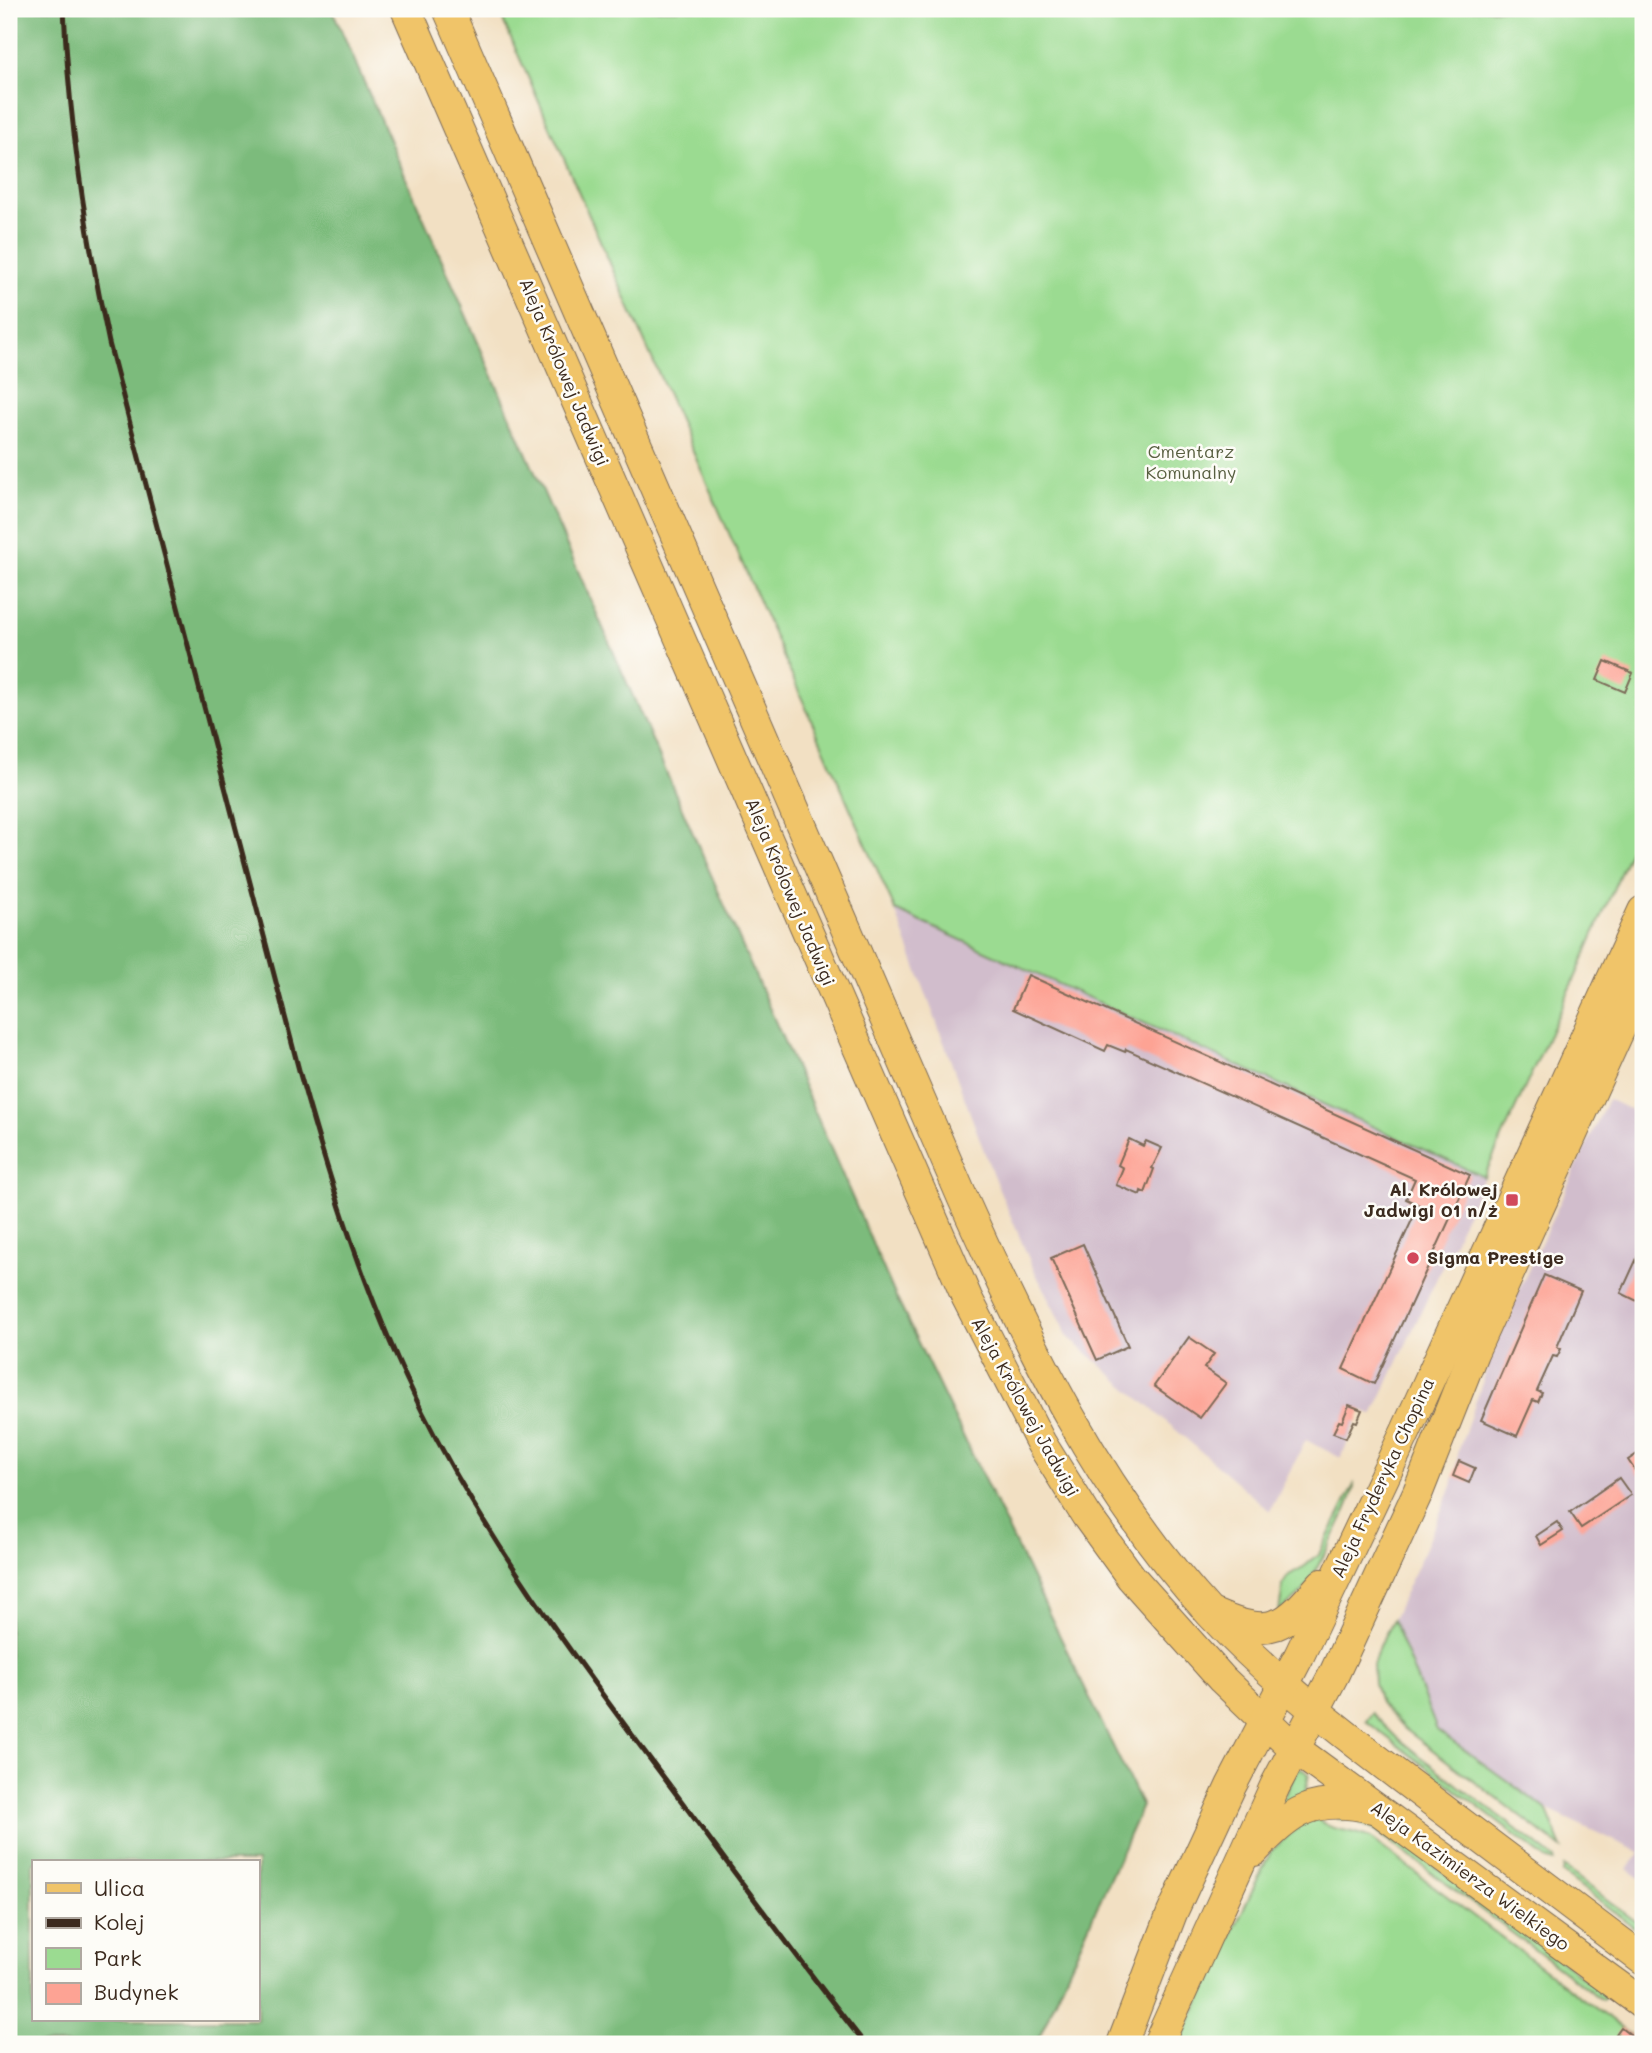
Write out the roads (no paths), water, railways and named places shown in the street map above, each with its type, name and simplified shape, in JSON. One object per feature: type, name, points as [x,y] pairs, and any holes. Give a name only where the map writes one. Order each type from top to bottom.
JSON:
[{"type":"main road","name":"Aleja Królowej Jadwigi","points":[[406,9],[967,1298],[999,1365],[1062,1478],[1106,1544],[1171,1624],[1222,1679],[1296,1749]]},
{"type":"main road","name":"Aleja Królowej Jadwigi","points":[[448,9],[1014,1314],[1070,1420],[1109,1483],[1152,1542],[1210,1613],[1283,1684]]},
{"type":"main road","name":"Aleja Fryderyka Chopina","points":[[1122,2044],[1172,1913],[1406,1431],[1643,911]]},
{"type":"main road","name":"Aleja Fryderyka Chopina","points":[[1158,2044],[1275,1786],[1316,1712],[1418,1493],[1473,1353],[1643,978]]},
{"type":"main road","points":[[1210,1613],[1254,1628],[1280,1624],[1299,1611],[1345,1557]]},
{"type":"main road","name":"Aleja Kazimierza Wielkiego","points":[[1283,1684],[1359,1747],[1643,1960]]},
{"type":"main road","name":"Aleja Kazimierza Wielkiego","points":[[1296,1749],[1643,2004]]},
{"type":"main road","points":[[1236,1872],[1268,1835],[1286,1819],[1315,1804],[1353,1803],[1379,1809]]},
{"type":"railway","points":[[64,9],[79,177],[109,343],[300,1074],[338,1203],[368,1287],[422,1411],[474,1506],[503,1551],[595,1684],[865,2044]]},
{"type":"place","name":"Al. Królowej Jadwigi 01 n/ż","points":[[1512,1200]]},
{"type":"place","name":"Sigma Prestige","points":[[1413,1258]]},
{"type":"park label","name":"Cmentarz Komunalny","points":[[1191,462]]}]
